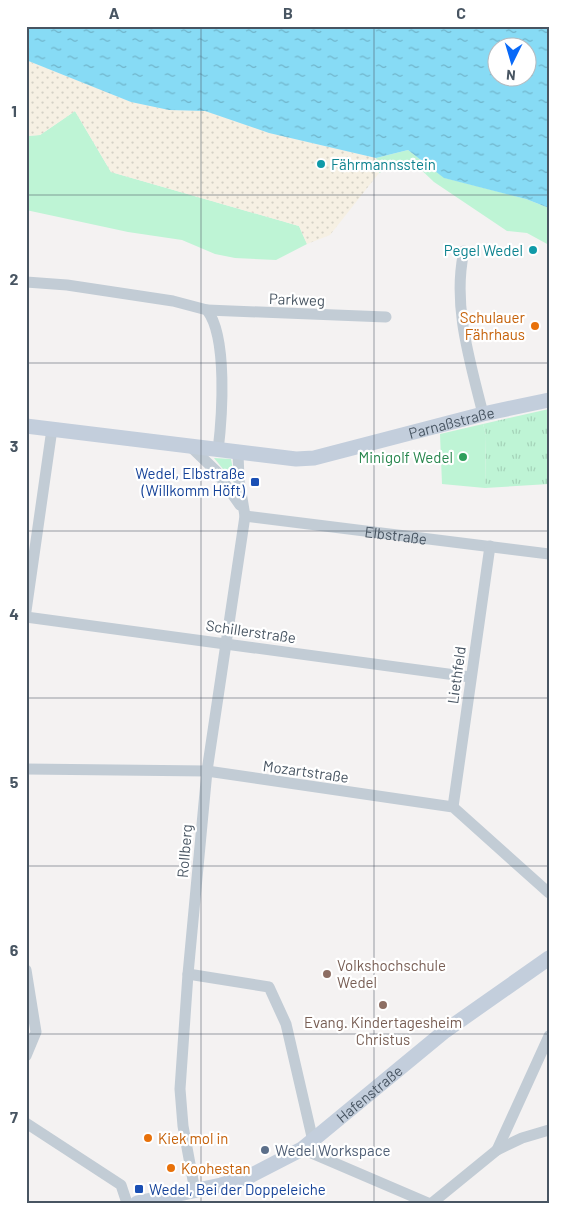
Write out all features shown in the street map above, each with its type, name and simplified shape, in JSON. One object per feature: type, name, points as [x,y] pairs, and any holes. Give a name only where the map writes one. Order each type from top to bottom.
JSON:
[{"type":"street","points":[[464,251],[459,273],[462,313],[468,354],[483,414]]},
{"type":"street","name":"Parkweg","points":[[26,282],[67,285],[173,301],[207,310],[386,317]]},
{"type":"street","points":[[207,310],[214,322],[221,366],[222,395],[218,451]]},
{"type":"street","name":"Parnaßstraße","points":[[238,453],[296,459],[314,458],[483,414],[549,400]]},
{"type":"street","points":[[26,426],[238,453],[239,480],[245,516]]},
{"type":"street","points":[[26,611],[52,429]]},
{"type":"street","points":[[191,447],[221,478],[237,498],[245,516]]},
{"type":"street","name":"Elbstraße","points":[[245,516],[549,554]]},
{"type":"street","name":"Rollberg","points":[[196,1197],[183,1126],[180,1089],[188,974],[207,771],[245,516]]},
{"type":"street","name":"Liethfeld","points":[[453,807],[490,546]]},
{"type":"street","name":"Schillerstraße","points":[[26,617],[470,677]]},
{"type":"street","name":"Mozartstraße","points":[[26,769],[207,771],[453,807]]},
{"type":"street","points":[[453,807],[549,893]]},
{"type":"street","name":"Hafenstraße","points":[[137,1203],[196,1197],[248,1177],[308,1145],[445,1032],[549,958]]},
{"type":"street","points":[[26,970],[36,1032],[26,1056]]},
{"type":"street","points":[[188,974],[269,987],[286,1024],[308,1145],[428,1203]]},
{"type":"street","points":[[498,1150],[549,1036]]},
{"type":"street","points":[[26,1123],[121,1186],[128,1203]]},
{"type":"street","points":[[432,1203],[498,1150],[522,1138],[549,1130]]},
{"type":"green space","points":[[75,111],[111,172],[299,226],[307,244],[276,260],[235,258],[215,254],[182,240],[128,232],[26,210],[26,136],[40,135]]},
{"type":"green space","points":[[408,150],[445,178],[526,199],[549,208],[549,245],[527,233],[507,231],[434,182],[415,164],[404,162],[379,173],[376,158]]},
{"type":"green space","points":[[549,409],[549,484],[485,488],[486,435],[483,424]]},
{"type":"green space","name":"Minigolf Wedel","points":[[483,424],[486,435],[485,488],[442,484],[440,434]]},
{"type":"green space","points":[[214,458],[231,459],[236,485]]},
{"type":"sand","points":[[26,60],[131,102],[169,110],[205,111],[269,133],[376,158],[379,173],[330,235],[307,244],[299,226],[111,172],[75,111],[40,135],[26,136]]},
{"type":"water","points":[[26,26],[549,26],[549,208],[526,199],[444,178],[408,150],[376,158],[269,133],[205,111],[169,110],[131,102],[26,60]]},
{"type":"place","name":"Fährmannsstein","points":[[321,164]]},
{"type":"place","name":"Pegel Wedel","points":[[533,250]]},
{"type":"place","name":"Schulauer Fährhaus","points":[[535,326]]},
{"type":"place","name":"Minigolf Wedel","points":[[463,457]]},
{"type":"place","name":"Wedel, Elbstraße (Willkomm Höft)","points":[[255,482]]},
{"type":"place","name":"Volkshochschule Wedel","points":[[327,974]]},
{"type":"place","name":"Evang. Kindertagesheim Christus","points":[[383,1005]]},
{"type":"place","name":"Kiek mol in","points":[[148,1138]]},
{"type":"place","name":"Wedel Workspace","points":[[265,1150]]},
{"type":"place","name":"Koohestan","points":[[171,1168]]},
{"type":"place","name":"Wedel, Bei der Doppeleiche","points":[[139,1189]]}]
